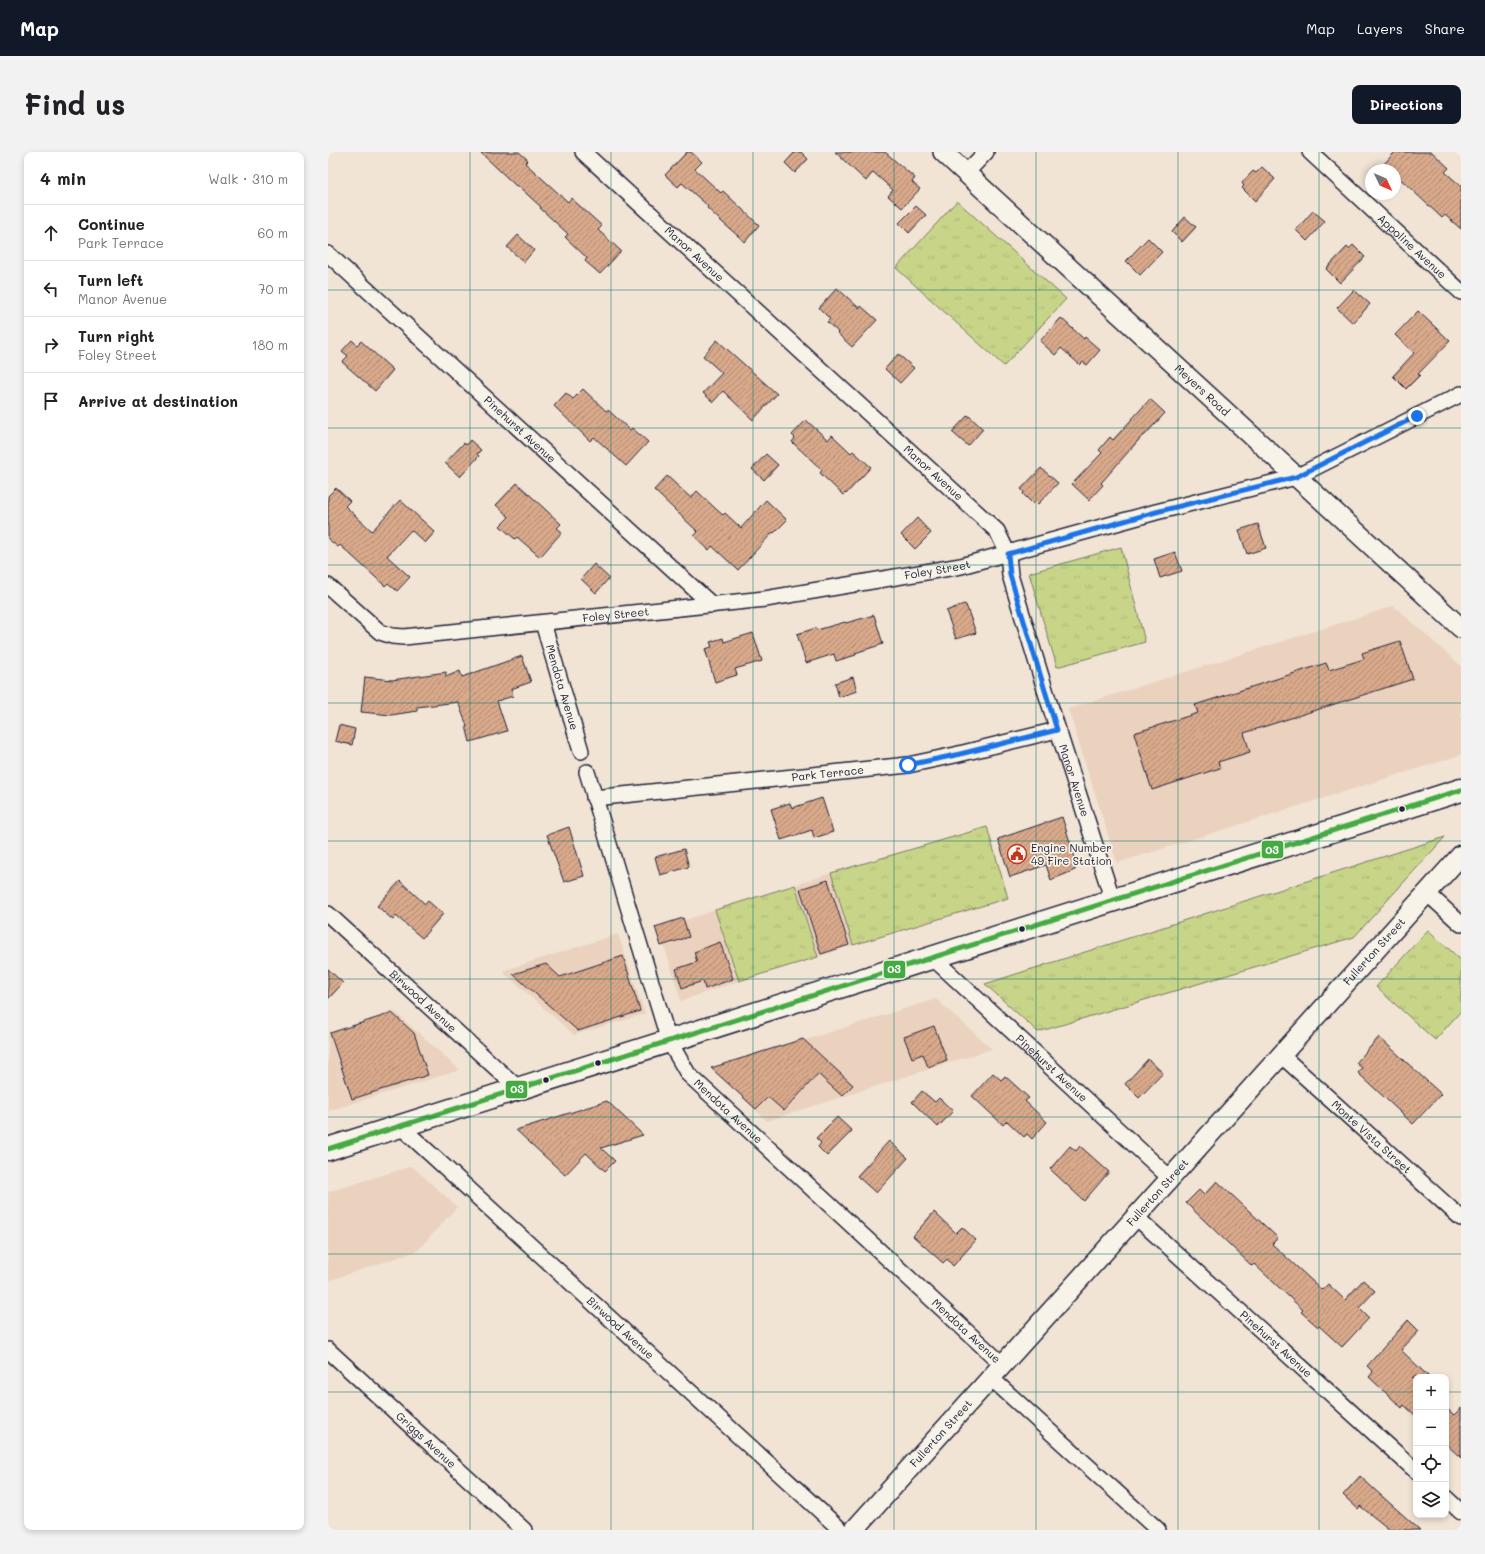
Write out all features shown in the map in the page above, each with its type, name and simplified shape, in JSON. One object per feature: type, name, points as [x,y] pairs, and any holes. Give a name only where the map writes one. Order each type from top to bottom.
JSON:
[{"type":"main road","points":[[328,1149],[1113,902],[1461,790]]},
{"type":"street","name":"Manor Avenue","points":[[583,152],[997,531],[1008,554],[1010,575],[1057,730],[1113,902]]},
{"type":"street","name":"Meyers Road","points":[[943,152],[1461,628]]},
{"type":"street","points":[[966,173],[986,152]]},
{"type":"street","name":"Appoline Avenue","points":[[1310,152],[1461,292]]},
{"type":"street","name":"Pinehurst Avenue","points":[[328,254],[712,605]]},
{"type":"street","name":"Foley Street","points":[[328,586],[380,632],[404,637],[765,599],[961,566],[1156,512],[1296,477],[1461,394]]},
{"type":"street","name":"Mendota Avenue","points":[[543,623],[581,751]]},
{"type":"street","name":"Park Terrace","points":[[594,798],[908,765],[956,755],[1057,730]]},
{"type":"street","name":"Mendota Avenue","points":[[587,772],[669,1041],[688,1074],[997,1372],[1158,1530]]},
{"type":"street","name":"Fullerton Street","points":[[854,1530],[1461,855]]},
{"type":"street","points":[[1427,893],[1461,924]]},
{"type":"street","name":"Birwood Avenue","points":[[328,914],[519,1089]]},
{"type":"street","name":"Pinehurst Avenue","points":[[933,958],[1170,1178]]},
{"type":"street","name":"Monte Vista Street","points":[[1281,1055],[1461,1218]]},
{"type":"street","name":"Birwood Avenue","points":[[400,1126],[841,1530]]},
{"type":"street","name":"Pinehurst Avenue","points":[[1136,1217],[1413,1468]]},
{"type":"street","name":"Griggs Avenue","points":[[328,1350],[524,1530]]},
{"type":"street","points":[[1449,1501],[1461,1512]]},
{"type":"shaded area","points":[[1394,606],[1461,666],[1461,755],[1117,863],[1068,709]]},
{"type":"shaded area","points":[[831,873],[853,945],[818,957],[795,885]]},
{"type":"shaded area","points":[[715,910],[739,981],[681,1001],[659,929]]},
{"type":"shaded area","points":[[618,934],[645,1014],[574,1035],[502,971]]},
{"type":"shaded area","points":[[936,999],[992,1049],[767,1121],[712,1069]]},
{"type":"shaded area","points":[[395,1012],[460,1070],[328,1111],[328,1036]]},
{"type":"shaded area","points":[[412,1166],[457,1207],[417,1251],[328,1281],[328,1192]]},
{"type":"green space","points":[[957,201],[1066,299],[1004,366],[896,268]]},
{"type":"green space","points":[[1121,547],[1145,642],[1057,667],[1029,573]]},
{"type":"green space","points":[[987,827],[1008,898],[853,945],[831,873]]},
{"type":"green space","points":[[1445,837],[1354,937],[1038,1032],[985,984]]},
{"type":"green space","points":[[795,885],[818,957],[739,981],[715,910]]},
{"type":"green space","points":[[1428,930],[1461,960],[1461,1011],[1435,1040],[1376,987]]},
{"type":"building","points":[[480,152],[519,152],[528,160],[525,163],[568,202],[571,198],[602,226],[598,230],[621,251],[600,274],[585,261],[587,258],[565,237],[568,234],[540,208],[541,207]]},
{"type":"building","points":[[687,152],[691,152],[702,162],[695,169],[721,193],[723,191],[759,225],[745,242],[682,183],[678,187],[665,175]]},
{"type":"building","points":[[795,152],[801,152],[808,159],[795,173],[785,163]]},
{"type":"building","points":[[835,152],[885,152],[915,178],[912,182],[920,189],[902,208],[888,196],[893,190],[873,172],[866,181]]},
{"type":"building","points":[[1395,152],[1432,152],[1449,168],[1445,172],[1461,186],[1461,229],[1445,215],[1442,218],[1401,180],[1401,164],[1384,164]]},
{"type":"building","points":[[1262,167],[1275,179],[1255,201],[1242,188],[1244,186],[1242,183],[1253,171],[1256,173]]},
{"type":"building","points":[[916,206],[926,215],[909,233],[899,223]]},
{"type":"building","points":[[1313,211],[1325,221],[1307,241],[1296,230]]},
{"type":"building","points":[[1185,217],[1196,227],[1182,242],[1172,232]]},
{"type":"building","points":[[518,235],[534,250],[524,262],[507,247]]},
{"type":"building","points":[[1148,238],[1162,252],[1140,275],[1126,261]]},
{"type":"building","points":[[1353,245],[1365,257],[1340,283],[1326,269],[1347,247],[1349,249]]},
{"type":"building","points":[[837,288],[859,308],[861,306],[877,320],[852,347],[827,322],[830,319],[819,308]]},
{"type":"building","points":[[1354,290],[1370,304],[1353,323],[1337,308]]},
{"type":"building","points":[[1418,311],[1450,341],[1418,374],[1420,375],[1406,389],[1393,376],[1414,353],[1395,335]]},
{"type":"building","points":[[1061,318],[1084,339],[1085,337],[1100,350],[1087,365],[1083,362],[1080,365],[1061,348],[1055,355],[1040,341]]},
{"type":"building","points":[[352,340],[357,345],[361,341],[393,370],[375,391],[342,362],[348,356],[342,351]]},
{"type":"building","points":[[717,340],[777,394],[753,420],[723,391],[713,402],[703,393],[722,373],[703,356]]},
{"type":"building","points":[[898,354],[914,368],[900,383],[885,369]]},
{"type":"building","points":[[583,389],[606,411],[608,410],[630,430],[632,428],[648,442],[626,466],[594,437],[590,441],[554,406],[566,393],[573,399]]},
{"type":"building","points":[[1150,399],[1165,413],[1144,436],[1143,435],[1101,483],[1103,485],[1089,500],[1072,484],[1102,453],[1099,450],[1110,437],[1113,440]]},
{"type":"building","points":[[968,415],[983,429],[968,446],[952,432]]},
{"type":"building","points":[[806,420],[828,440],[832,435],[851,453],[853,451],[871,467],[846,494],[845,493],[843,495],[820,473],[822,470],[792,442],[795,438],[792,435]]},
{"type":"building","points":[[470,440],[481,450],[477,454],[479,456],[460,477],[445,463],[464,443],[466,445]]},
{"type":"building","points":[[766,454],[778,465],[764,480],[752,469]]},
{"type":"building","points":[[1041,468],[1058,483],[1038,504],[1035,501],[1033,504],[1023,494],[1024,492],[1021,489]]},
{"type":"building","points":[[667,476],[691,498],[697,491],[717,510],[723,515],[725,513],[741,528],[766,500],[787,520],[774,533],[773,532],[738,570],[712,546],[709,550],[694,536],[698,532],[654,490]]},
{"type":"building","points":[[517,483],[561,524],[557,528],[562,532],[540,557],[517,537],[515,539],[500,526],[509,517],[496,505]]},
{"type":"building","points":[[336,488],[350,501],[345,506],[372,531],[400,500],[435,532],[425,543],[411,530],[387,556],[410,577],[397,591],[388,583],[385,586],[340,545],[338,547],[328,539],[328,496]]},
{"type":"building","points":[[917,518],[931,533],[915,549],[901,535]]},
{"type":"building","points":[[1258,524],[1266,548],[1247,554],[1239,530]]},
{"type":"building","points":[[1175,552],[1182,571],[1160,578],[1154,559]]},
{"type":"building","points":[[594,564],[609,578],[596,593],[581,579]]},
{"type":"building","points":[[964,604],[966,605],[976,633],[956,639],[946,611]]},
{"type":"building","points":[[874,615],[883,644],[836,661],[834,654],[806,663],[797,634],[816,628],[817,630]]},
{"type":"building","points":[[753,633],[762,661],[735,669],[737,675],[715,682],[705,649],[712,647],[710,642],[723,638],[724,642]]},
{"type":"building","points":[[1400,641],[1413,679],[1244,733],[1250,752],[1218,762],[1220,768],[1152,790],[1134,733],[1198,713],[1195,705],[1326,663],[1329,670],[1364,659],[1362,653]]},
{"type":"building","points":[[522,656],[531,682],[511,689],[513,696],[497,701],[507,731],[470,742],[467,726],[458,702],[417,707],[417,711],[391,715],[361,712],[365,677],[392,680],[446,672],[446,677],[460,671],[462,677]]},
{"type":"building","points":[[853,677],[857,691],[839,697],[835,683]]},
{"type":"building","points":[[339,725],[355,729],[352,745],[335,741]]},
{"type":"building","points":[[822,798],[833,832],[814,838],[812,830],[781,840],[771,809],[790,803],[792,808]]},
{"type":"building","points":[[1062,817],[1076,861],[1075,870],[1051,880],[1046,865],[1010,877],[998,839]]},
{"type":"building","points":[[569,827],[584,876],[564,882],[547,835]]},
{"type":"building","points":[[684,849],[689,867],[660,875],[655,857]]},
{"type":"building","points":[[828,880],[849,945],[821,954],[800,889]]},
{"type":"building","points":[[400,881],[425,904],[428,901],[443,914],[422,938],[396,916],[393,920],[377,906]]},
{"type":"building","points":[[683,918],[689,937],[661,946],[655,927]]},
{"type":"building","points":[[720,942],[733,979],[705,989],[703,981],[682,988],[676,969],[697,962],[694,952]]},
{"type":"building","points":[[623,956],[640,1011],[578,1031],[513,974],[546,964],[560,977]]},
{"type":"building","points":[[328,969],[343,983],[328,999]]},
{"type":"building","points":[[392,1013],[414,1033],[428,1075],[352,1099],[330,1033]]},
{"type":"building","points":[[934,1026],[947,1060],[928,1067],[923,1054],[912,1058],[904,1037]]},
{"type":"building","points":[[1379,1037],[1441,1094],[1413,1124],[1358,1073],[1362,1068],[1356,1063]]},
{"type":"building","points":[[803,1039],[853,1085],[842,1096],[818,1074],[784,1111],[768,1097],[756,1109],[711,1068]]},
{"type":"building","points":[[1148,1059],[1163,1073],[1139,1098],[1125,1084]]},
{"type":"building","points":[[993,1073],[1001,1080],[1005,1076],[1029,1098],[1025,1101],[1047,1122],[1032,1139],[1027,1134],[1024,1137],[1007,1121],[1003,1125],[972,1096]]},
{"type":"building","points":[[922,1091],[935,1102],[939,1098],[953,1111],[938,1127],[912,1102]]},
{"type":"building","points":[[607,1101],[643,1135],[601,1148],[615,1161],[605,1171],[586,1153],[565,1175],[516,1130]]},
{"type":"building","points":[[837,1117],[852,1131],[827,1156],[818,1147],[821,1143],[816,1138]]},
{"type":"building","points":[[889,1141],[908,1158],[876,1193],[857,1176]]},
{"type":"building","points":[[1070,1146],[1076,1151],[1080,1146],[1109,1172],[1084,1201],[1050,1169]]},
{"type":"building","points":[[1217,1181],[1278,1238],[1272,1244],[1322,1290],[1328,1284],[1345,1300],[1363,1280],[1375,1291],[1359,1308],[1369,1318],[1342,1347],[1301,1312],[1303,1310],[1254,1264],[1252,1266],[1186,1203],[1199,1190],[1204,1195]]},
{"type":"building","points":[[934,1212],[956,1233],[962,1227],[976,1240],[953,1266],[947,1259],[943,1263],[913,1236]]},
{"type":"building","points":[[1408,1320],[1419,1331],[1401,1350],[1426,1374],[1413,1374],[1412,1377],[1413,1413],[1404,1405],[1402,1408],[1369,1377],[1373,1372],[1367,1366]]},
{"type":"building","points":[[1461,1408],[1461,1458],[1449,1447],[1449,1411],[1454,1415]]},
{"type":"building","points":[[1360,1476],[1420,1530],[1390,1530],[1360,1506],[1358,1509],[1343,1495]]},
{"type":"transit line","name":"03","points":[[328,1149],[1461,790]]},
{"type":"place","name":"Engine Number 49 Fire Station","points":[[1017,854]]},
{"type":"route","points":[[908,765],[956,755],[1057,730],[1010,575],[1008,554],[1156,512],[1296,477],[1417,416]]}]
